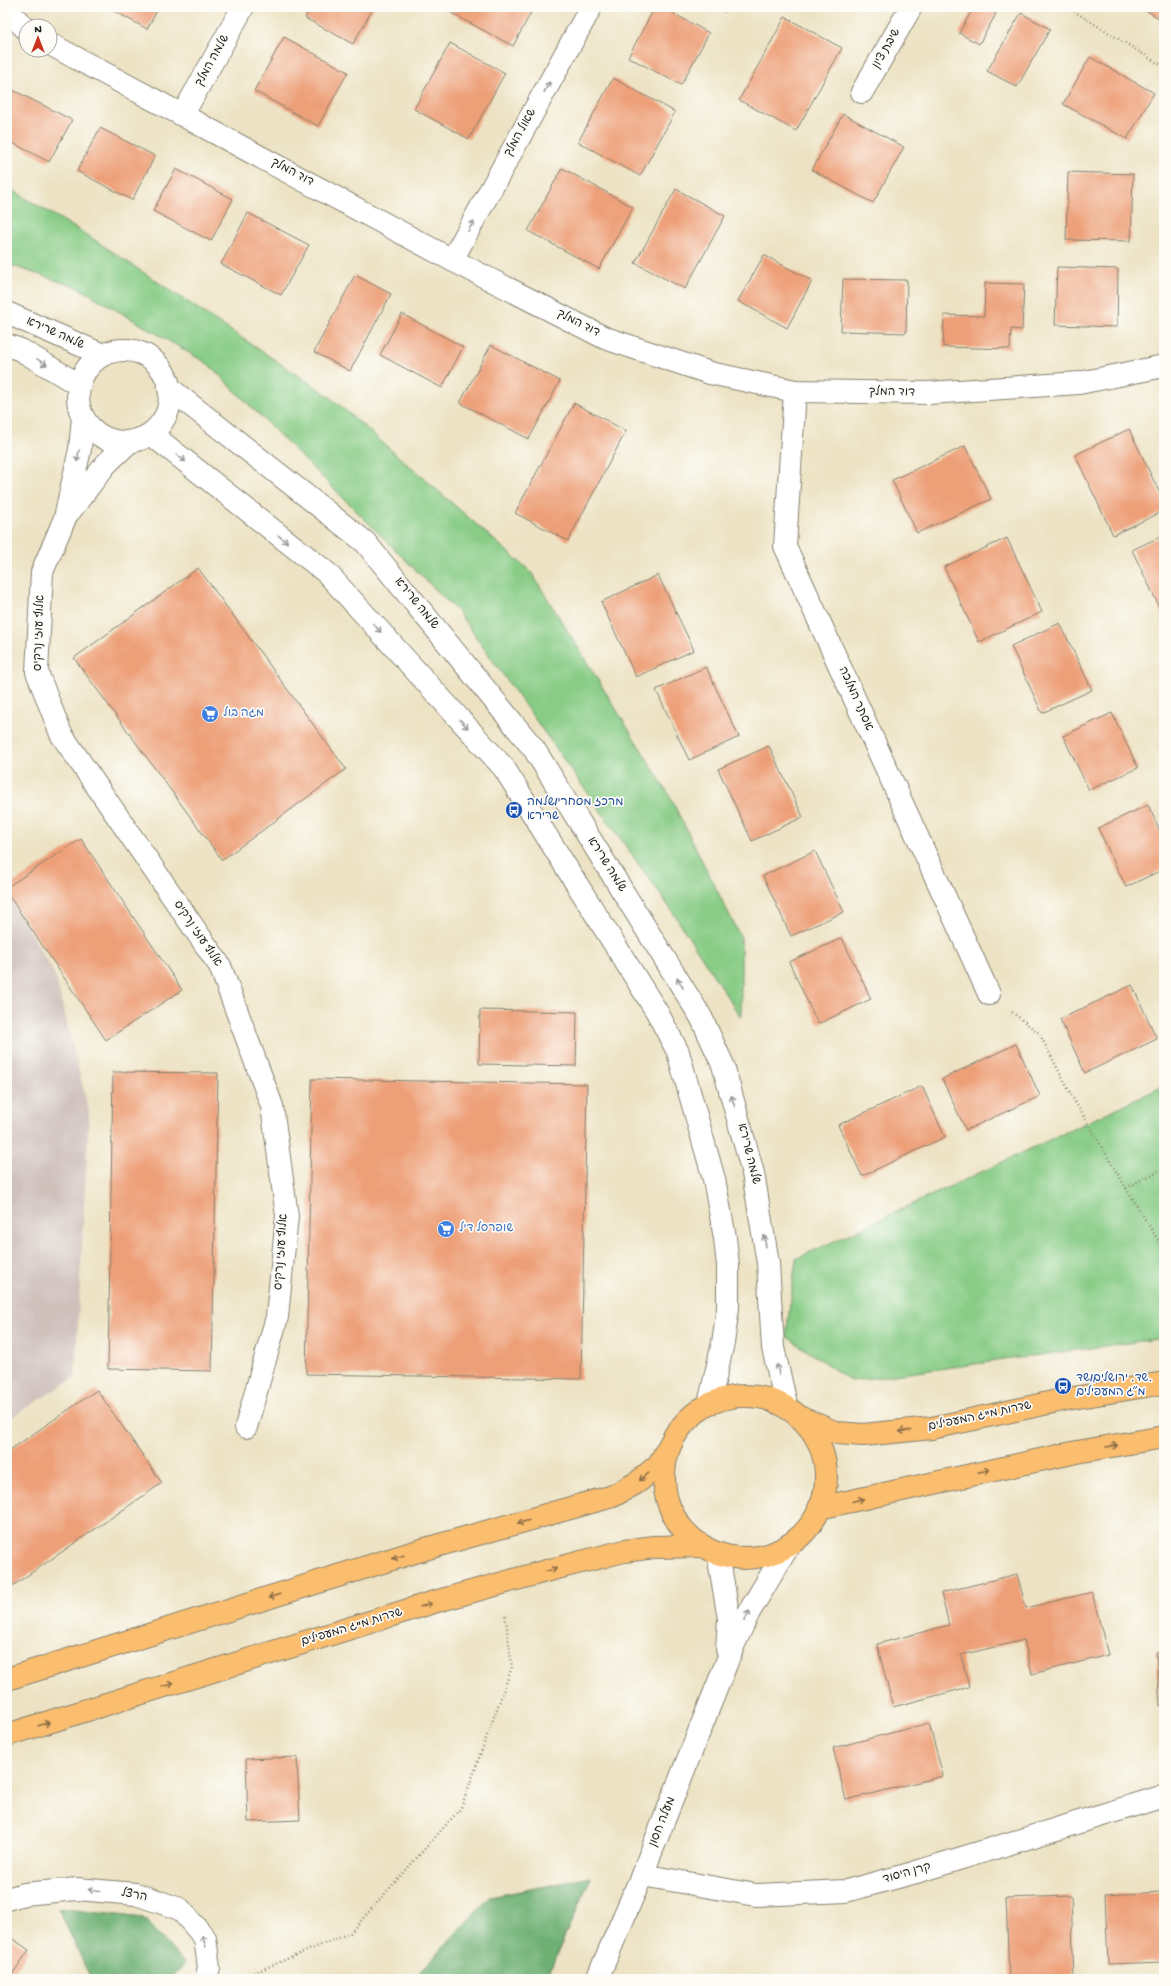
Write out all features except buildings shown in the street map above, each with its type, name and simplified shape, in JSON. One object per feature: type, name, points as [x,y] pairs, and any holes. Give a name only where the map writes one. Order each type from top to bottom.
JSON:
[{"type":"main road","name":"שדרות מ\"ג המעפילים","points":[[675,1435],[690,1418],[709,1404],[728,1398],[748,1396],[769,1400],[837,1433],[863,1436],[932,1428],[1067,1399],[1164,1383]]},
{"type":"main road","name":"שדרות מ\"ג המעפילים","points":[[7,1735],[434,1602],[624,1551],[654,1547],[711,1550],[742,1558],[767,1555],[789,1545],[807,1529],[820,1508],[825,1488],[824,1462],[820,1449],[812,1431],[792,1412]]},
{"type":"main road","points":[[675,1435],[665,1458],[663,1484],[670,1509],[683,1530],[711,1550]]},
{"type":"main road","points":[[7,1679],[418,1551],[613,1496],[638,1482],[659,1464],[675,1435]]},
{"type":"main road","points":[[820,1508],[1077,1452],[1164,1437]]},
{"type":"street","name":"שלמה המלך","points":[[184,114],[244,7]]},
{"type":"street","name":"שאול המלך","points":[[452,260],[591,7]]},
{"type":"street","name":"שיבת ציון","points":[[862,92],[911,7]]},
{"type":"street","points":[[7,10],[18,21]]},
{"type":"street","name":"דוד המלך","points":[[58,48],[184,114],[452,260],[605,338],[710,373],[795,391],[928,393],[1079,383],[1164,366]]},
{"type":"street","name":"שלמה שרירא","points":[[7,314],[103,355]]},
{"type":"street","points":[[7,345],[21,350],[79,385]]},
{"type":"street","points":[[127,350],[139,352],[159,366],[169,388],[170,396],[167,414],[158,428],[151,434],[141,439],[129,442],[118,442],[97,434],[89,427],[83,417],[78,396],[79,385],[88,368],[103,355],[114,351],[127,350]]},
{"type":"street","name":"שלמה שרירא","points":[[169,388],[365,542],[534,749],[701,1017],[723,1065],[753,1173],[768,1263],[773,1348],[792,1412]]},
{"type":"street","name":"אסתר המלכה","points":[[795,391],[785,546],[989,994]]},
{"type":"street","name":"אלוף עוזי נרקיס","points":[[83,417],[80,449],[64,518],[42,572],[37,672],[61,734],[220,966],[272,1106],[287,1216],[277,1317],[246,1427]]},
{"type":"street","points":[[151,434],[327,573],[504,768],[657,1012],[680,1059],[714,1179],[725,1238],[728,1266],[728,1308],[723,1343],[709,1404]]},
{"type":"street","name":"אלוף עוזי נרקיס","points":[[64,518],[106,464],[129,442]]},
{"type":"street","name":"מעלה חסון","points":[[597,1979],[642,1875],[726,1664],[749,1612],[789,1545]]},
{"type":"street","name":"מעלה חסון","points":[[711,1550],[729,1619],[726,1664]]},
{"type":"street","name":"קרן היסוד","points":[[642,1875],[756,1895],[846,1891],[913,1873],[1164,1796]]},
{"type":"street","name":"הרצל","points":[[7,1899],[24,1894],[77,1888],[136,1894],[180,1909],[205,1938],[209,1968],[206,1979]]},
{"type":"path","points":[[1067,7],[1164,67]]},
{"type":"path","points":[[989,994],[1039,1033],[1074,1100],[1164,1250]]},
{"type":"path","points":[[1126,1188],[1164,1168]]},
{"type":"path","points":[[240,1979],[350,1933],[461,1808],[512,1667],[501,1584]]},
{"type":"shaded area","points":[[7,893],[55,975],[89,1112],[75,1377],[7,1420]]},
{"type":"green space","points":[[7,187],[87,235],[329,396],[531,572],[668,793],[741,938],[741,1018],[668,905],[458,612],[208,364],[79,288],[7,264]]},
{"type":"green space","points":[[1164,1086],[1164,1338],[851,1381],[786,1336],[796,1259]]},
{"type":"green space","points":[[591,1877],[546,1979],[406,1979],[418,1974],[490,1897]]},
{"type":"green space","points":[[58,1908],[144,1918],[184,1963],[171,1979],[91,1979]]},
{"type":"place","name":"מגה בול","points":[[210,714]]},
{"type":"place","name":"מרכז מסחרי/שלמה שרירא","points":[[514,810]]},
{"type":"place","name":"שופרסל דיל","points":[[446,1229]]},
{"type":"place","name":"שד. ירושלים/שד. מ״ג המעפילים","points":[[1063,1386]]}]
